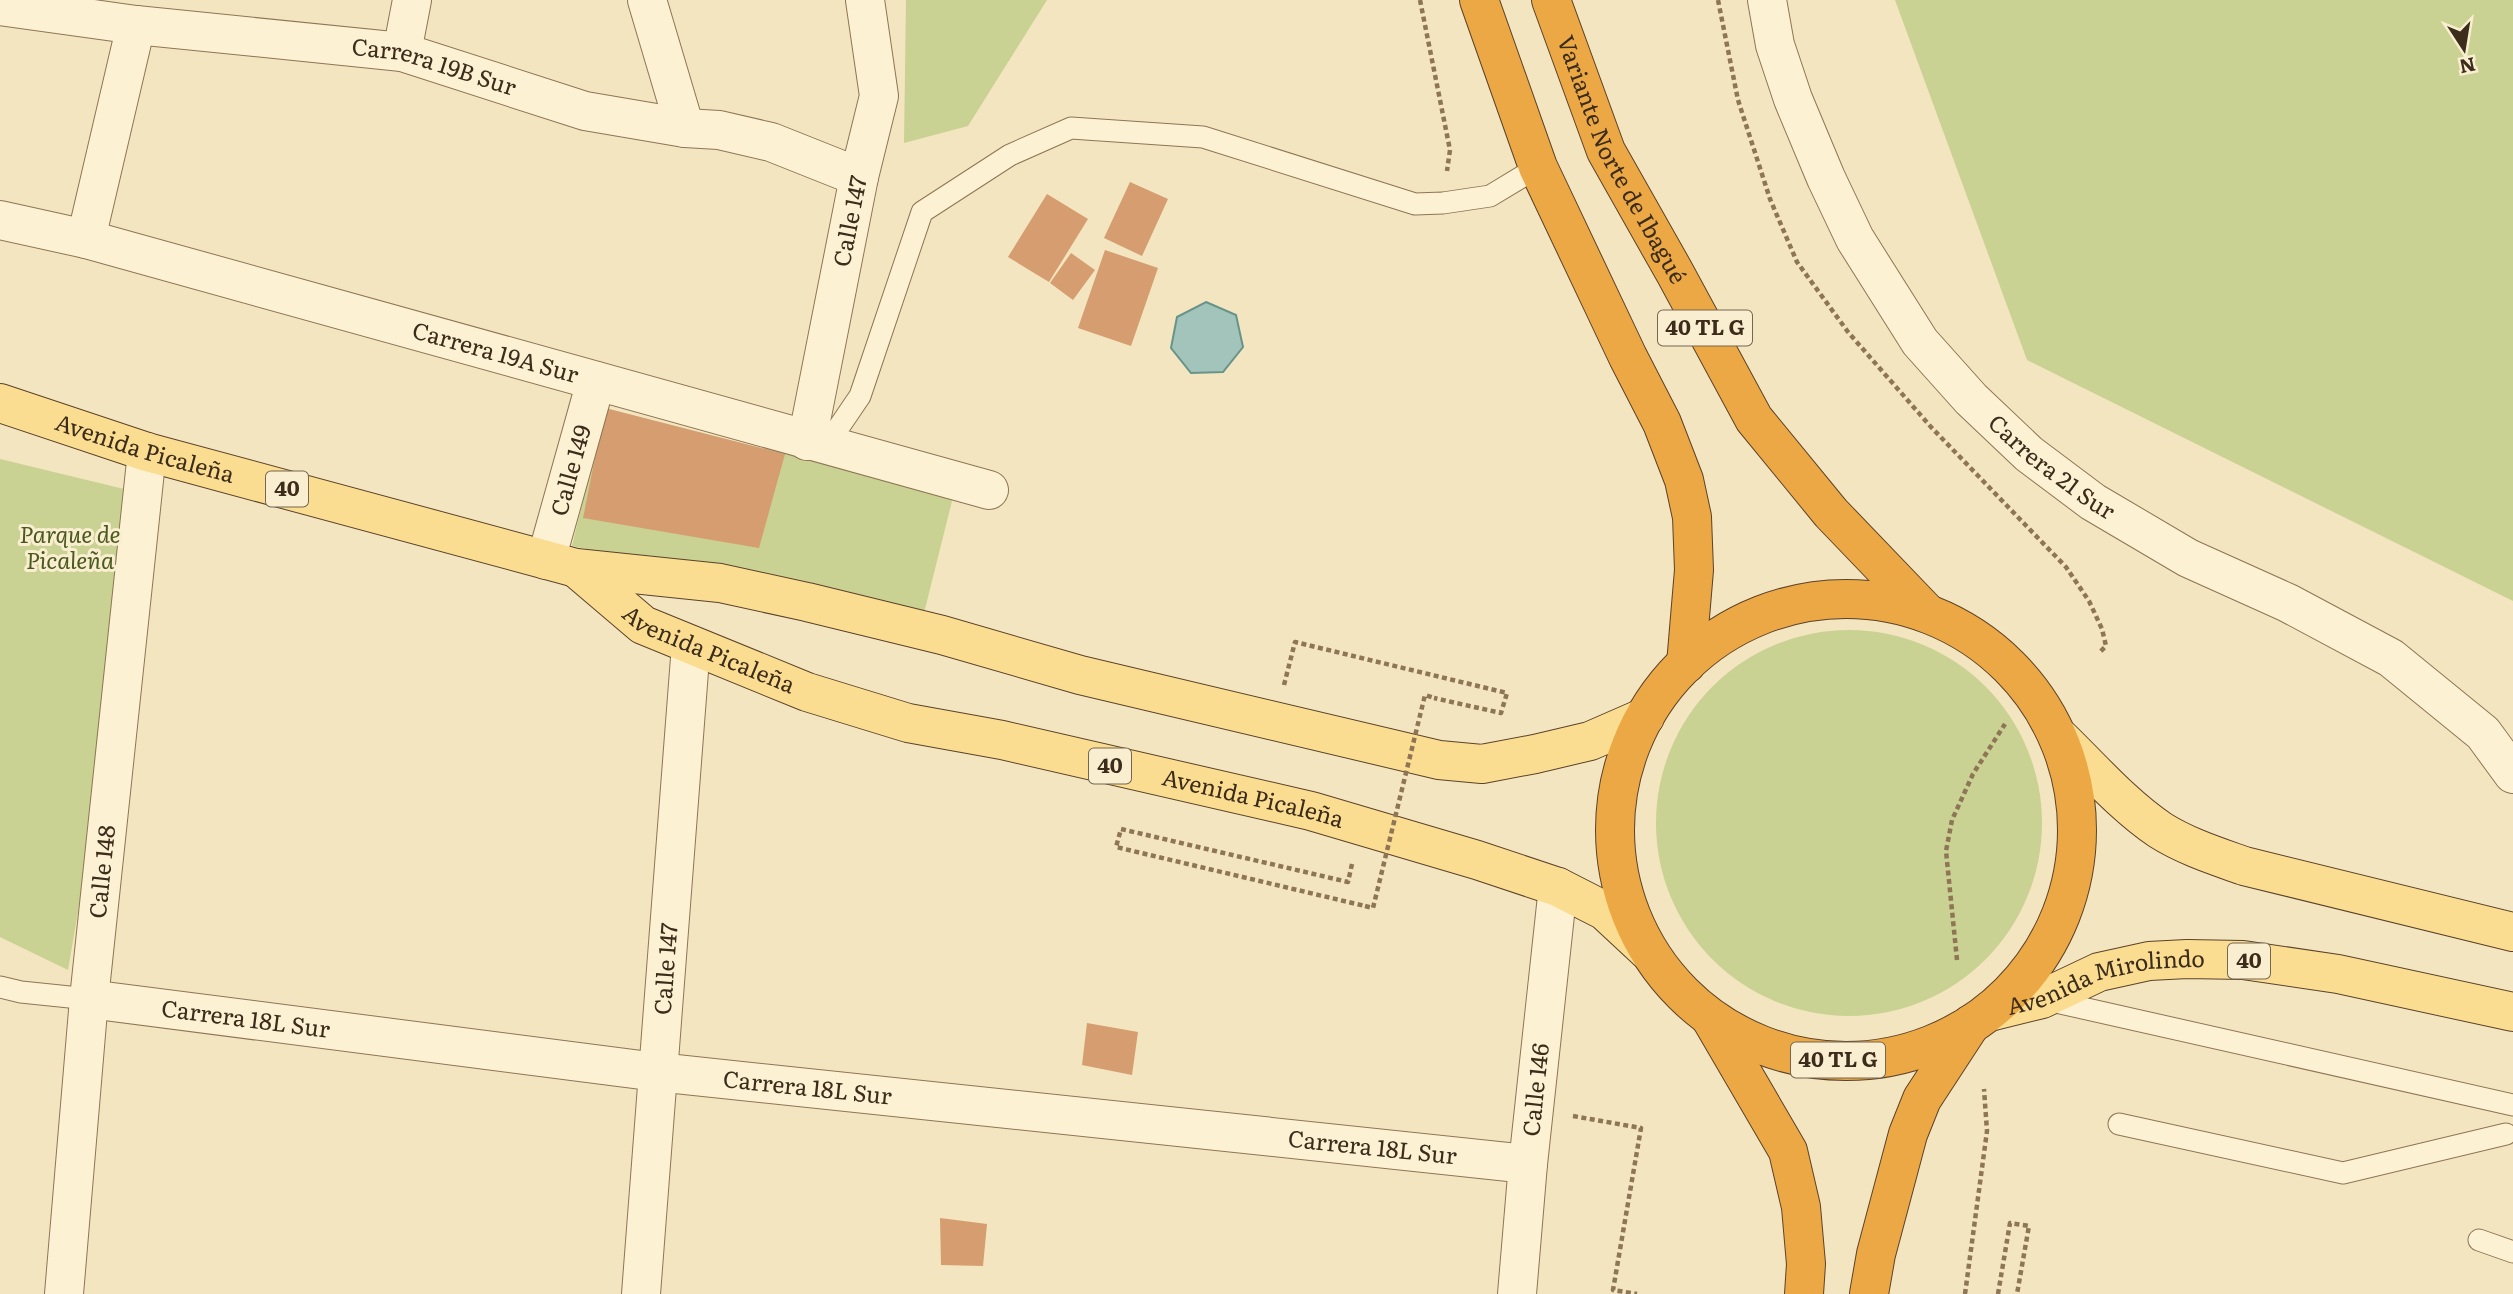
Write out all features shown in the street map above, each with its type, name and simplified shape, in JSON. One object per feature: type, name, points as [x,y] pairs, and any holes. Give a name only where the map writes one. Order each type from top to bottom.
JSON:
[{"type":"highway","name":"40 TL G","points":[[1479,0],[1538,167],[1662,423],[1684,480],[1692,517],[1694,570],[1686,664]]},
{"type":"highway","name":"Variante Norte de Ibagué","points":[[1551,0],[1605,151],[1754,419],[1831,513],[1927,613]]},
{"type":"highway","name":"40 TL G","points":[[1870,1294],[1876,1254],[1908,1134],[1922,1099],[1980,1018],[2020,982],[2046,947],[2064,908],[2076,866],[2078,823],[2073,780],[2060,738],[2035,696],[2019,676],[1992,650],[1961,629],[1927,613],[1891,604],[1855,600],[1818,601],[1781,609],[1747,622],[1715,641],[1686,664],[1663,689],[1645,717],[1625,762],[1615,810],[1616,859],[1627,907],[1648,951],[1675,987],[1710,1017],[1744,1038],[1781,1052],[1820,1059],[1860,1061],[1899,1055],[1937,1042],[1980,1018]]},
{"type":"highway","name":"40 TL G","points":[[1710,1017],[1788,1152],[1801,1207],[1806,1264],[1804,1294]]},
{"type":"main road","name":"Avenida Picaleña","points":[[0,403],[147,452],[561,564],[720,583],[770,594],[942,635],[1080,675],[1439,760],[1482,764],[1590,741],[1645,717]]},
{"type":"main road","name":"Avenida Picaleña","points":[[561,564],[643,625],[807,692],[908,723],[1002,740],[1311,811],[1362,826],[1558,887],[1605,911],[1648,951]]},
{"type":"main road","points":[[2060,738],[2126,803],[2161,830],[2201,850],[2244,866],[2513,932]]},
{"type":"main road","name":"Avenida Mirolindo","points":[[1980,1018],[2042,999],[2099,972],[2149,961],[2243,960],[2338,974],[2513,1012]]},
{"type":"street","points":[[402,52],[412,0]]},
{"type":"street","points":[[647,0],[685,128]]},
{"type":"street","name":"Calle 147","points":[[816,444],[859,177],[879,96],[865,0]]},
{"type":"street","name":"Carrera 21 Sur","points":[[1767,0],[1775,45],[1794,99],[1826,178],[1855,239],[1920,342],[1971,399],[2029,454],[2094,502],[2188,558],[2288,603],[2391,658],[2483,733],[2513,774]]},
{"type":"street","name":"Carrera 19B Sur","points":[[0,6],[136,25],[402,52],[585,111],[685,128],[719,130],[771,142],[859,177]]},
{"type":"street","points":[[86,239],[136,25]]},
{"type":"street","name":"Carrera 19A Sur","points":[[0,220],[86,239],[989,490]]},
{"type":"street","name":"Calle 149","points":[[561,564],[596,381]]},
{"type":"street","name":"Calle 148","points":[[64,1294],[89,999],[147,452]]},
{"type":"street","name":"Calle 147","points":[[640,1294],[691,645]]},
{"type":"street","name":"Calle 146","points":[[1517,1294],[1558,887]]},
{"type":"street","name":"Carrera 18L Sur","points":[[89,999],[657,1072],[1528,1164]]},
{"type":"lane","points":[[816,444],[860,396],[922,212],[1010,155],[1071,128],[1203,137],[1415,204],[1490,196],[1538,167]]},
{"type":"lane","points":[[0,987],[21,992],[89,999]]},
{"type":"lane","points":[[2042,999],[2513,1105]]},
{"type":"lane","points":[[2119,1124],[2343,1173],[2506,1134]]},
{"type":"lane","points":[[2479,1240],[2513,1252]]},
{"type":"path","points":[[1420,0],[1450,150],[1443,203]]},
{"type":"path","points":[[1275,721],[1295,642],[1507,693],[1501,713],[1425,695],[1373,908],[1116,847],[1121,829],[1348,882],[1362,826]]},
{"type":"path","points":[[1957,960],[1946,851],[1952,820],[1973,774],[2005,724]]},
{"type":"path","points":[[1965,1294],[1987,1131],[1984,1089]]},
{"type":"path","points":[[1534,1109],[1641,1128],[1613,1290],[1636,1294]]},
{"type":"path","points":[[1998,1294],[2010,1223],[2029,1226],[2017,1294]]},
{"type":"green space","points":[[906,0],[1047,0],[968,126],[904,143]]},
{"type":"green space","points":[[1895,0],[2513,0],[2513,601],[2027,360]]},
{"type":"green space","points":[[605,408],[953,497],[923,617],[572,546]]},
{"type":"green space","name":"Parque de Picaleña","points":[[0,459],[149,495],[68,970],[0,937]]},
{"type":"green space","points":[[1849,630],[1887,634],[1923,645],[1956,663],[1985,687],[2009,716],[2027,749],[2038,785],[2042,823],[2038,861],[2027,897],[2009,930],[1985,959],[1956,983],[1923,1001],[1887,1012],[1849,1016],[1811,1012],[1775,1001],[1742,983],[1713,959],[1689,930],[1671,897],[1660,861],[1656,823],[1660,785],[1671,749],[1689,716],[1713,687],[1742,663],[1775,645],[1811,634]]},
{"type":"water","points":[[1206,302],[1236,315],[1243,347],[1223,372],[1191,373],[1171,348],[1177,317]]},
{"type":"building","points":[[1130,182],[1168,199],[1142,256],[1104,238]]},
{"type":"building","points":[[1047,194],[1088,219],[1049,282],[1008,257]]},
{"type":"building","points":[[1105,250],[1158,268],[1131,346],[1078,328]]},
{"type":"building","points":[[1071,253],[1095,270],[1073,300],[1050,283]]},
{"type":"building","points":[[605,408],[785,454],[759,548],[583,518]]},
{"type":"building","points":[[1087,1023],[1138,1032],[1132,1075],[1082,1065]]},
{"type":"building","points":[[940,1218],[987,1224],[983,1266],[941,1265]]}]
